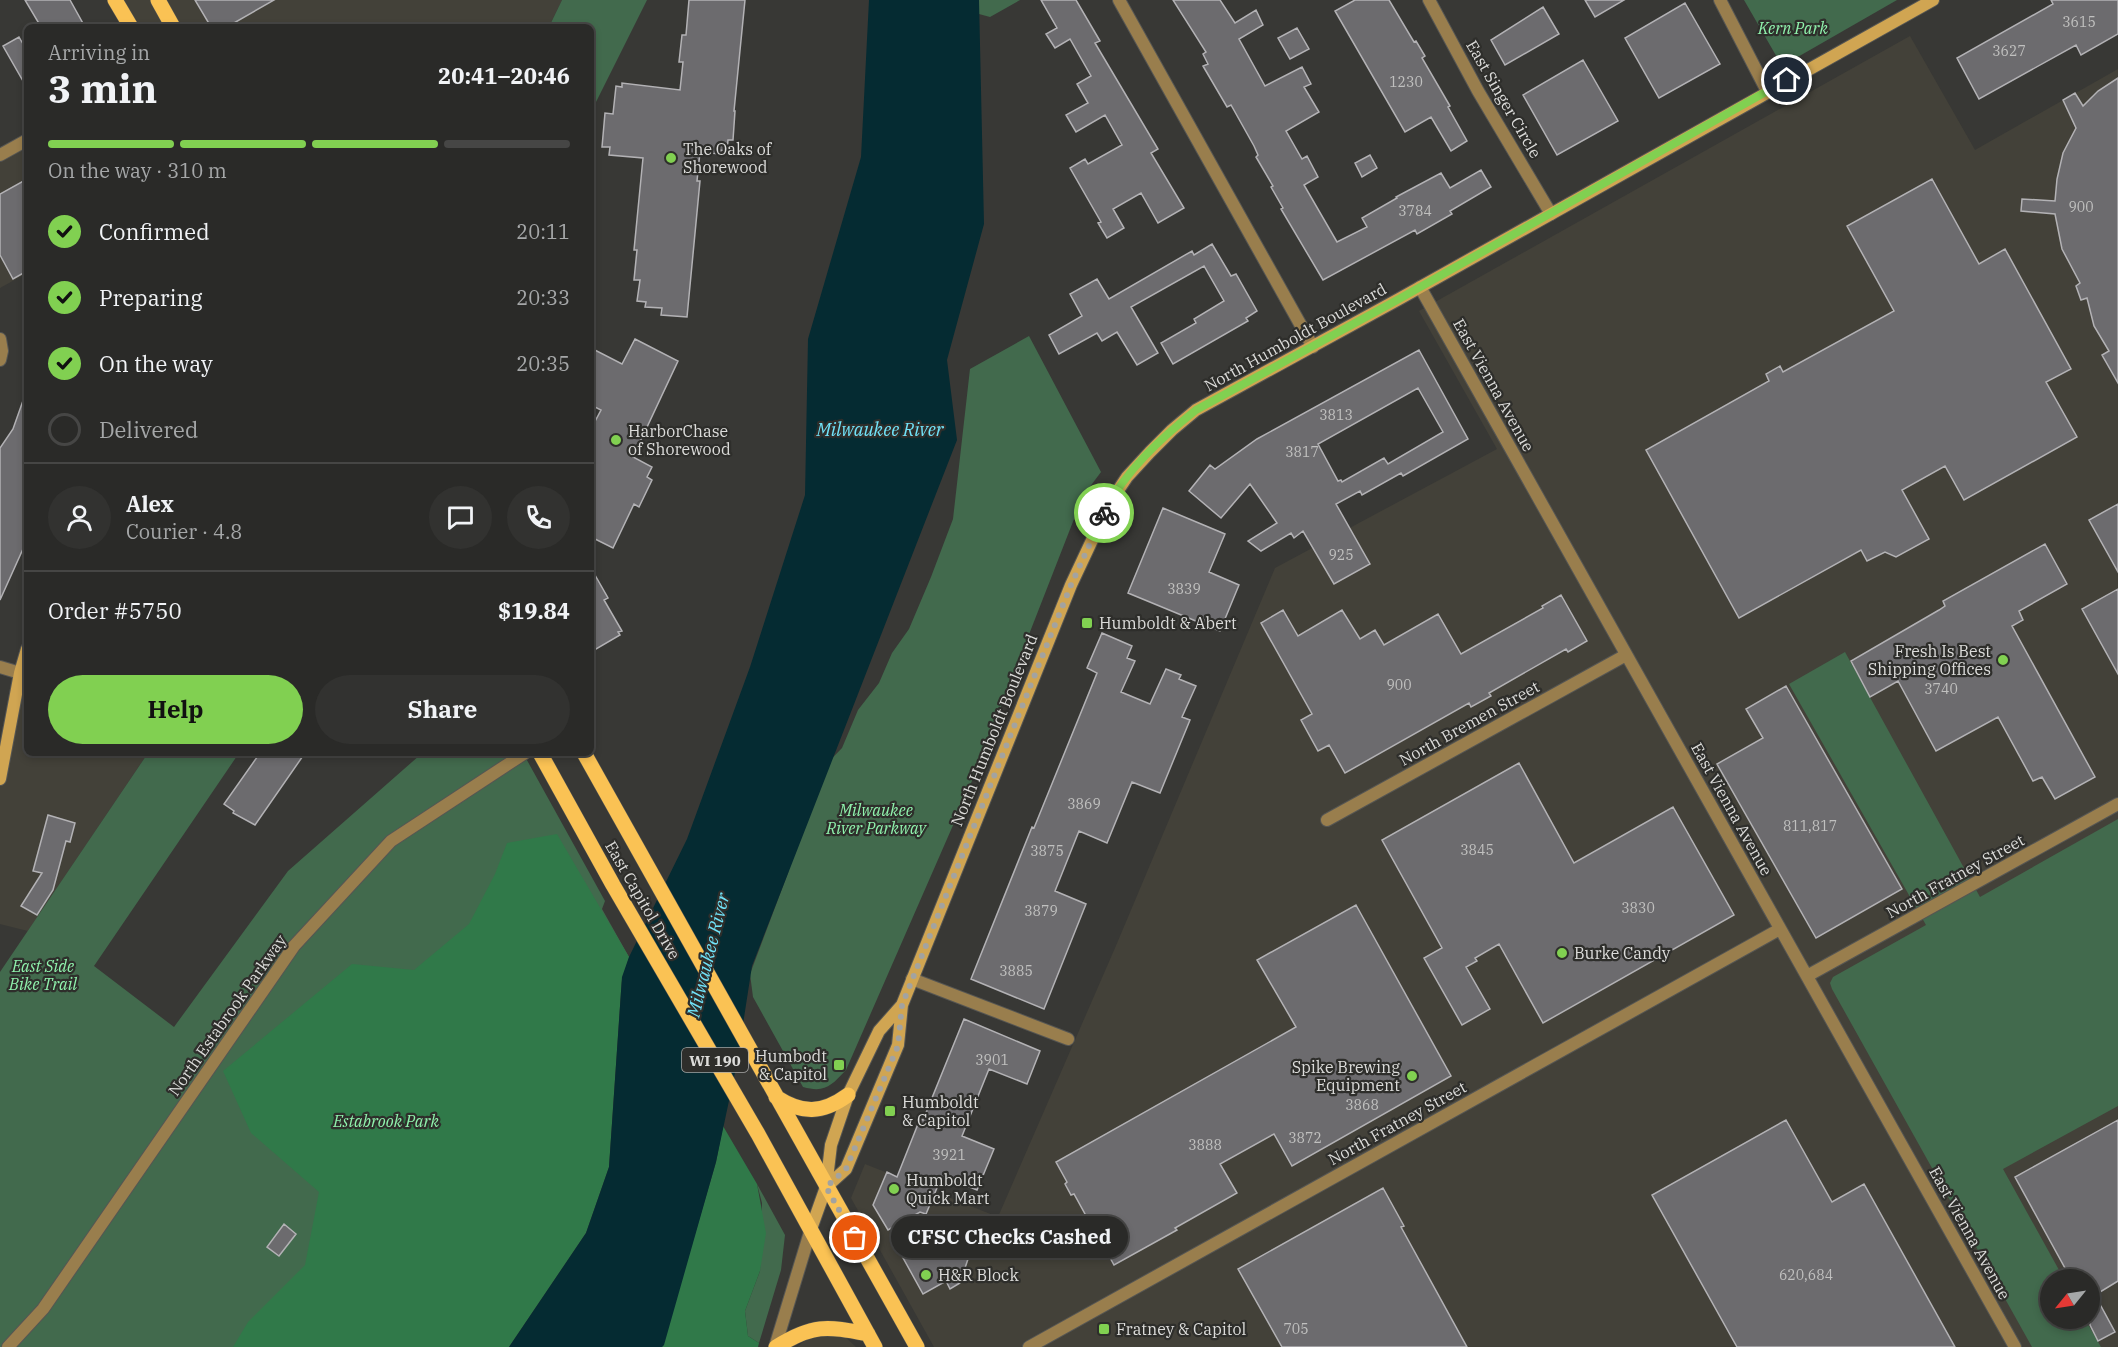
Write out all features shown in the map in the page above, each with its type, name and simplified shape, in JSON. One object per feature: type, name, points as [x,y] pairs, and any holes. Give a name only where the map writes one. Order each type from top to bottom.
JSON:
[{"type":"main road","points":[[116,0],[129,24]]},
{"type":"main road","points":[[158,0],[171,24]]},
{"type":"main road","name":"North Humboldt Boulevard","points":[[826,1187],[846,1169],[898,1046],[902,1005],[1071,585],[1109,504],[1135,469],[1172,430],[1196,410],[1933,0]]},
{"type":"main road","points":[[0,779],[24,659]]},
{"type":"main road","name":"East Capitol Drive","points":[[542,756],[812,1229],[871,1341]]},
{"type":"main road","name":"East Capitol Drive","points":[[586,756],[917,1347]]},
{"type":"main road","name":"North Humboldt Boulevard","points":[[812,1229],[826,1187],[831,1145],[848,1095],[879,1031],[902,1005]]},
{"type":"main road","points":[[776,1097],[791,1107],[807,1110],[830,1106],[848,1095]]},
{"type":"main road","points":[[775,1347],[813,1328],[837,1328],[871,1341]]},
{"type":"street","points":[[1119,0],[1312,347]]},
{"type":"street","name":"East Singer Circle","points":[[1430,0],[1478,91],[1551,214]]},
{"type":"street","points":[[1720,0],[1767,91]]},
{"type":"street","points":[[0,155],[24,142]]},
{"type":"street","name":"East Vienna Avenue","points":[[1420,287],[2015,1347]]},
{"type":"street","points":[[0,339],[2,351],[0,360]]},
{"type":"street","name":"North Bremen Street","points":[[1327,820],[1626,655]]},
{"type":"street","points":[[0,667],[20,673]]},
{"type":"street","name":"North Estabrook Parkway","points":[[8,1347],[43,1309],[294,946],[391,841],[520,756]]},
{"type":"street","name":"North Fratney Street","points":[[1807,976],[2118,804]]},
{"type":"street","name":"North Fratney Street","points":[[1029,1347],[1780,929]]},
{"type":"street","points":[[912,979],[1068,1039]]},
{"type":"street","name":"North Humboldt Boulevard","points":[[775,1347],[812,1229]]},
{"type":"shaded area","points":[[115,0],[562,0],[550,24],[129,24]]},
{"type":"shaded area","points":[[1910,36],[1975,150],[2118,69],[2118,1347],[934,1347],[851,1198],[865,1164],[998,1217],[1115,948],[1275,568],[1497,449],[1419,311]]},
{"type":"shaded area","points":[[24,142],[24,275],[0,288],[0,155]]},
{"type":"shaded area","points":[[24,663],[24,756],[146,756],[28,931],[0,924],[0,779]]},
{"type":"shaded area","points":[[816,1335],[844,1336],[856,1347],[797,1347]]},
{"type":"green space","points":[[562,0],[647,0],[594,106],[594,24],[550,24]]},
{"type":"green space","points":[[979,0],[1020,0],[990,17],[979,14]]},
{"type":"green space","name":"Kern Park","points":[[1744,0],[1897,0],[1782,66]]},
{"type":"green space","name":"Milwaukee River Parkway","points":[[1029,336],[1101,472],[1083,496],[968,791],[846,1070],[827,1087],[811,1089],[803,1087],[753,997],[750,974],[788,873],[815,776],[842,748],[858,710],[879,683],[892,653],[909,629],[953,519],[970,369]]},
{"type":"green space","points":[[1845,652],[1980,897],[2118,819],[2118,1106],[2003,1169],[2058,1269],[2040,1269],[2040,1329],[2091,1329],[2101,1347],[2032,1347],[1832,989],[1830,983],[1833,977],[1926,925],[1789,684]]},
{"type":"green space","name":"Estabrook Park","points":[[146,756],[237,756],[94,966],[174,1027],[288,871],[419,756],[525,756],[605,901],[602,909],[629,957],[509,1347],[0,1347],[0,972]]},
{"type":"green space","points":[[557,834],[629,957],[622,977],[609,1167],[586,1233],[509,1347],[233,1347],[248,1322],[305,1265],[319,1192],[251,1133],[223,1071],[352,964],[414,970],[469,924],[495,874],[507,843]]},
{"type":"green space","points":[[723,1126],[757,1184],[766,1233],[760,1271],[745,1311],[748,1336],[759,1343],[758,1347],[662,1347],[716,1162]]},
{"type":"green space","points":[[757,1184],[785,1235],[781,1270],[759,1343],[748,1336],[745,1311],[760,1271],[762,1203]]},
{"type":"water","name":"Milwaukee River","points":[[869,0],[979,0],[984,224],[947,360],[957,440],[752,966],[737,1063],[716,1162],[664,1345],[662,1347],[509,1347],[586,1233],[609,1167],[622,977],[629,957],[687,839],[750,667],[805,495],[808,339],[861,157]]},
{"type":"building","points":[[25,0],[70,0],[83,24],[39,24]]},
{"type":"building","points":[[195,0],[274,0],[232,24],[209,24]]},
{"type":"building","name":"The Oaks of Shorewood","points":[[689,0],[745,0],[733,140],[728,140],[727,151],[721,150],[720,154],[700,152],[697,181],[700,181],[687,317],[661,315],[662,308],[645,307],[646,302],[637,301],[640,280],[634,280],[637,250],[634,250],[643,158],[609,155],[610,147],[602,147],[605,113],[613,114],[616,86],[622,87],[622,83],[680,90],[683,62],[679,62],[682,35],[686,35]]},
{"type":"building","points":[[1041,0],[1076,0],[1100,41],[1095,43],[1158,149],[1151,153],[1184,208],[1158,223],[1141,193],[1113,209],[1124,228],[1107,238],[1098,223],[1101,222],[1070,168],[1085,159],[1088,164],[1122,145],[1105,115],[1076,132],[1066,115],[1088,103],[1077,84],[1091,76],[1070,39],[1055,48],[1046,34],[1057,28]]},
{"type":"building","points":[[1173,0],[1220,0],[1235,23],[1256,10],[1263,25],[1239,39],[1265,86],[1302,67],[1311,84],[1304,87],[1319,112],[1286,131],[1302,159],[1307,156],[1318,177],[1304,185],[1337,242],[1367,227],[1362,218],[1441,173],[1450,188],[1481,170],[1491,187],[1450,211],[1452,214],[1417,234],[1415,230],[1323,280],[1281,209],[1283,208],[1271,187],[1273,186],[1256,157],[1258,155],[1254,146],[1231,105],[1227,107],[1203,66],[1208,64],[1203,54],[1206,52]]},
{"type":"building","points":[[1355,0],[1389,0],[1425,56],[1422,58],[1467,141],[1451,151],[1431,117],[1405,132],[1335,11]]},
{"type":"building","points":[[1585,0],[1624,0],[1595,17]]},
{"type":"building","points":[[2051,0],[2118,0],[2118,34],[2081,55],[2076,45],[1979,99],[1957,58],[2053,4]]},
{"type":"building","points":[[1685,3],[1720,64],[1659,98],[1625,38]]},
{"type":"building","points":[[1543,7],[1559,34],[1505,65],[1491,40]]},
{"type":"building","points":[[1297,28],[1309,49],[1290,59],[1278,38]]},
{"type":"building","points":[[19,37],[24,46],[24,83],[3,46]]},
{"type":"building","points":[[1583,60],[1618,121],[1557,155],[1523,95]]},
{"type":"building","points":[[2118,78],[2118,383],[2102,355],[2109,351],[2094,326],[2087,298],[2081,300],[2076,286],[2080,283],[2062,249],[2055,214],[2021,211],[2022,199],[2055,201],[2063,153],[2076,128],[2063,100],[2075,93],[2083,106],[2098,91]]},
{"type":"building","points":[[1370,155],[1377,168],[1362,177],[1355,163]]},
{"type":"building","points":[[1932,179],[1979,264],[2005,249],[2071,369],[2046,382],[2077,437],[1964,500],[1945,466],[1902,490],[1929,539],[1896,557],[1885,552],[1867,561],[1861,550],[1739,618],[1646,450],[1769,381],[1766,374],[1780,366],[1783,372],[1894,311],[1847,226]]},
{"type":"building","points":[[24,181],[24,273],[13,279],[0,255],[0,194]]},
{"type":"building","points":[[1212,244],[1231,276],[1236,274],[1257,311],[1246,318],[1248,321],[1173,364],[1161,343],[1196,323],[1194,319],[1224,301],[1204,266],[1131,307],[1158,353],[1137,365],[1117,332],[1102,341],[1097,333],[1059,354],[1049,335],[1082,316],[1070,294],[1097,279],[1109,299],[1192,251],[1194,255]]},
{"type":"building","name":"HarborChase of Shorewood","points":[[635,339],[678,361],[633,457],[652,467],[647,477],[652,480],[639,507],[634,504],[613,548],[594,538],[594,423],[601,410],[594,406],[594,350],[622,364]]},
{"type":"building","points":[[1419,350],[1468,439],[1403,476],[1401,473],[1362,495],[1360,491],[1336,504],[1370,564],[1334,584],[1303,531],[1294,538],[1291,533],[1261,551],[1248,541],[1277,523],[1250,484],[1221,518],[1189,491],[1210,465],[1215,469],[1257,439]],"holes":[[[1418,388],[1443,432],[1388,464],[1384,458],[1342,482],[1338,481],[1318,444]]]},
{"type":"building","points":[[24,398],[24,547],[0,600],[0,448],[13,429]]},
{"type":"building","points":[[2118,504],[2118,572],[2089,520]]},
{"type":"building","points":[[1163,508],[1225,534],[1209,572],[1239,585],[1220,631],[1128,593]]},
{"type":"building","points":[[2045,544],[2067,584],[2019,611],[2023,620],[2012,626],[2095,777],[2055,799],[2042,777],[2033,781],[1998,717],[1936,751],[1898,681],[1870,697],[1851,661],[1939,610],[1945,606],[1943,601]]},
{"type":"building","points":[[594,573],[608,598],[604,600],[622,631],[618,632],[620,635],[594,650]]},
{"type":"building","points":[[2118,589],[2118,674],[2082,609]]},
{"type":"building","points":[[1561,595],[1587,641],[1568,652],[1566,649],[1489,693],[1491,696],[1471,707],[1469,703],[1345,773],[1329,745],[1318,751],[1301,720],[1312,714],[1261,623],[1283,610],[1298,636],[1342,610],[1360,639],[1375,630],[1384,645],[1438,614],[1461,654],[1543,608],[1542,606]]},
{"type":"building","points":[[1102,633],[1132,646],[1127,658],[1135,661],[1121,692],[1150,704],[1166,669],[1181,675],[1179,679],[1196,686],[1182,717],[1190,720],[1160,793],[1132,782],[1107,843],[1079,831],[1055,891],[1086,904],[1044,1009],[971,979],[1097,673],[1087,668]]},
{"type":"building","points":[[1786,686],[1902,889],[1816,938],[1717,764],[1763,738],[1746,709]]},
{"type":"building","points":[[258,756],[303,756],[255,825],[233,813],[234,811],[224,804]]},
{"type":"building","points":[[1519,763],[1574,863],[1673,807],[1734,915],[1543,1023],[1499,944],[1475,958],[1477,961],[1466,967],[1490,1009],[1462,1025],[1424,958],[1442,948],[1382,840]]},
{"type":"building","points":[[48,815],[75,823],[70,842],[66,841],[53,890],[37,915],[21,906],[42,873],[33,871]]},
{"type":"building","points":[[1356,905],[1451,1076],[1292,1166],[1274,1134],[1220,1164],[1237,1193],[1114,1265],[1103,1245],[1100,1247],[1093,1235],[1096,1234],[1074,1194],[1071,1195],[1056,1162],[1296,1027],[1257,960]]},
{"type":"building","points":[[964,1019],[1040,1051],[1027,1084],[989,1069],[962,1136],[994,1149],[977,1190],[942,1176],[926,1214],[920,1212],[888,1230],[873,1205],[887,1172],[897,1177]]},
{"type":"building","points":[[1786,1120],[1832,1202],[1864,1184],[1955,1347],[1737,1347],[1652,1195]]},
{"type":"building","points":[[2118,1120],[2118,1281],[2100,1292],[2100,1269],[2065,1269],[2015,1177]]},
{"type":"building","points":[[1383,1188],[1404,1226],[1401,1227],[1467,1347],[1282,1347],[1238,1269]]},
{"type":"building","points":[[284,1224],[296,1234],[279,1256],[267,1247]]},
{"type":"building","points":[[952,1227],[969,1256],[960,1283],[950,1289],[946,1281],[923,1294],[902,1256]]},
{"type":"building","points":[[2100,1304],[2115,1332],[2098,1341],[2092,1329],[2100,1329]]},
{"type":"way so far","points":[[855,1238],[826,1187],[846,1169],[898,1046],[902,1005],[1071,585],[1104,513]]},
{"type":"place","name":"The Oaks of Shorewood","points":[[671,158]]},
{"type":"place","name":"HarborChase of Shorewood","points":[[616,440]]},
{"type":"place","name":"Humboldt & Abert","points":[[1087,623]]},
{"type":"place","name":"Fresh Is Best Shipping Offices","points":[[2003,660]]},
{"type":"place","name":"Burke Candy","points":[[1562,953]]},
{"type":"place","name":"Humbodt & Capitol","points":[[839,1065]]},
{"type":"place","name":"Spike Brewing Equipment","points":[[1412,1076]]},
{"type":"place","name":"Humboldt & Capitol","points":[[890,1111]]},
{"type":"place","name":"Humboldt Quick Mart","points":[[894,1189]]},
{"type":"place","name":"CFSC Checks Cashed","points":[[855,1238]]},
{"type":"place","name":"H&R Block","points":[[926,1275]]},
{"type":"place","name":"Fratney & Capitol","points":[[1104,1329]]},
{"type":"route","points":[[1104,513],[1127,477],[1172,430],[1196,410],[1399,299],[1787,80]]},
{"type":"park label","name":"East Side Bike Trail","points":[[43,975]]}]
